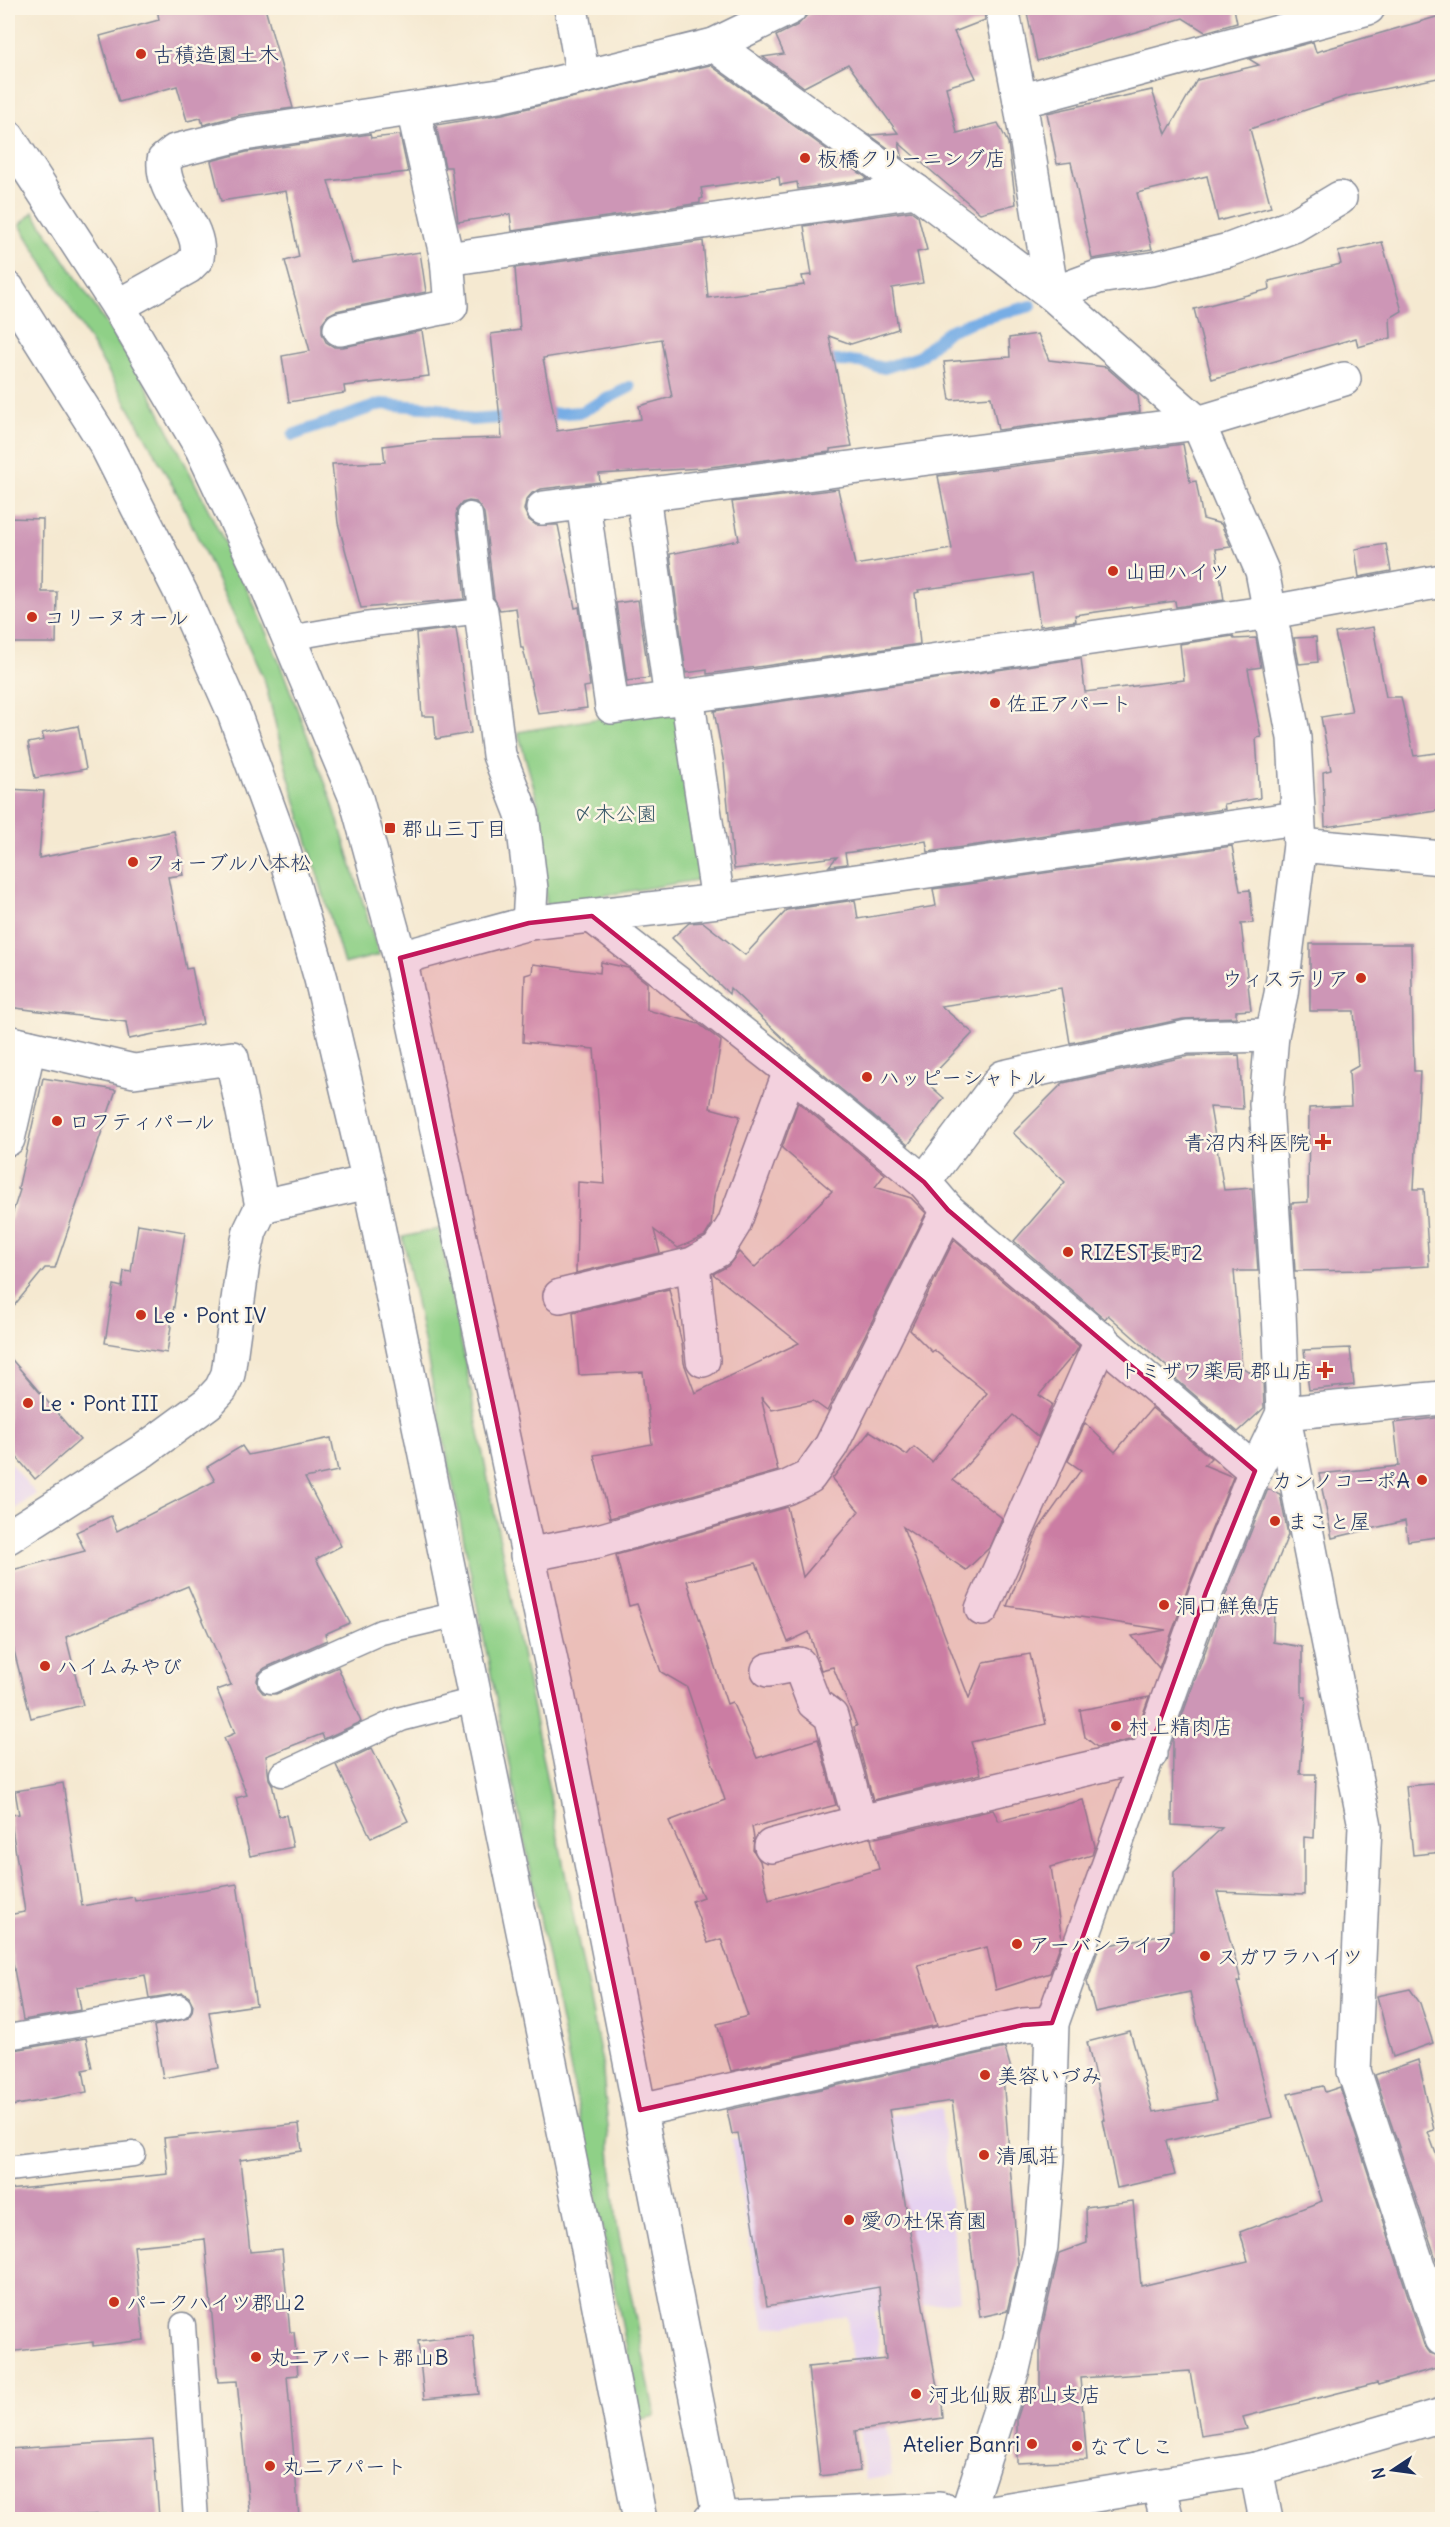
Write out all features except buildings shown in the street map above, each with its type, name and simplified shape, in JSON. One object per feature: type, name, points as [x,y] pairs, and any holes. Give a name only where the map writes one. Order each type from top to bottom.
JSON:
[{"type":"street","points":[[571,8],[583,76]]},
{"type":"street","points":[[118,306],[188,267],[197,258],[194,231],[167,186],[163,173],[164,160],[175,151],[243,134],[499,96],[583,76],[790,8]]},
{"type":"street","points":[[1002,8],[1052,294]]},
{"type":"street","points":[[1020,101],[1368,8]]},
{"type":"street","points":[[729,28],[916,191],[1052,294],[1198,423],[1262,571],[1294,738],[1299,832],[1281,994],[1272,1035],[1266,1104],[1283,1413],[1365,1826],[1354,2071],[1443,2339]]},
{"type":"street","points":[[340,329],[452,306],[447,259],[413,109]]},
{"type":"street","points":[[8,137],[118,306],[202,449],[289,638],[356,798],[400,958],[559,1701],[720,2519]]},
{"type":"street","points":[[447,259],[916,191]]},
{"type":"street","points":[[1052,294],[1098,278],[1152,269],[1229,250],[1293,226],[1340,198]]},
{"type":"street","points":[[8,290],[105,443],[182,595],[234,713],[282,844],[314,956],[369,1182],[581,2215],[639,2520]]},
{"type":"street","points":[[543,508],[1198,423],[1344,379]]},
{"type":"street","points":[[643,495],[718,901]]},
{"type":"street","points":[[583,503],[612,707],[1271,612],[1443,581]]},
{"type":"street","points":[[481,611],[498,755],[522,814],[531,890],[529,923]]},
{"type":"street","points":[[400,958],[529,923],[1299,832],[1443,858]]},
{"type":"street","points":[[592,916],[790,1071],[924,1182],[948,1210],[1255,1471]]},
{"type":"street","points":[[924,1182],[1003,1077],[1187,1037],[1272,1035]]},
{"type":"street","points":[[8,1139],[18,1044],[134,1071],[232,1058],[262,1206],[250,1231],[243,1263],[228,1374],[221,1389],[208,1403],[144,1450],[8,1537]]},
{"type":"street","points":[[560,1296],[693,1264],[718,1250],[734,1224],[790,1071]]},
{"type":"street","points":[[262,1206],[369,1182]]},
{"type":"street","points":[[527,1555],[598,1541],[786,1488],[809,1477],[831,1446],[948,1210]]},
{"type":"street","points":[[693,1264],[703,1360]]},
{"type":"street","points":[[982,1609],[1102,1339]]},
{"type":"street","points":[[1283,1413],[1443,1398]]},
{"type":"street","points":[[966,2518],[1013,2369],[1041,2246],[1048,2160],[1052,2023],[1206,1592],[1255,1471],[1283,1413]]},
{"type":"street","points":[[768,1670],[799,1664],[814,1703],[831,1716],[860,1822]]},
{"type":"street","points":[[771,1846],[860,1822],[1150,1754]]},
{"type":"street","points":[[640,2110],[1023,2025],[1052,2023]]},
{"type":"street","points":[[710,2520],[939,2509],[966,2518],[1256,2469],[1443,2415]]},
{"type":"street","points":[[1256,2469],[1266,2520]]},
{"type":"street","points":[[1158,2484],[1167,2520]]},
{"type":"lane","points":[[289,638],[364,625],[481,611],[470,515]]},
{"type":"lane","points":[[271,1681],[381,1632],[458,1614]]},
{"type":"lane","points":[[282,1774],[401,1719],[475,1700]]},
{"type":"lane","points":[[8,2037],[179,2007]]},
{"type":"lane","points":[[8,2169],[133,2154]]},
{"type":"lane","points":[[183,2325],[196,2520]]},
{"type":"highlighted area","points":[[592,916],[924,1182],[948,1210],[1255,1471],[1206,1592],[1052,2023],[1023,2025],[640,2110],[400,958],[529,923]]},
{"type":"shaded area","points":[[8,1460],[36,1494],[8,1514]]},
{"type":"shaded area","name":"愛の杜保育園","points":[[941,2108],[960,2300],[875,2312],[892,2476],[865,2480],[847,2316],[765,2328],[731,2139]]},
{"type":"green space","points":[[33,212],[144,381],[239,571],[278,659],[331,798],[379,955],[344,964],[287,771],[265,682],[179,497],[111,376],[20,225]]},
{"type":"green space","name":"〆木公園","points":[[678,705],[703,879],[547,905],[539,851],[538,802],[518,732]]},
{"type":"green space","points":[[439,1229],[602,2062],[617,2225],[655,2416],[641,2419],[403,1237]]},
{"type":"waterway","points":[[818,360],[859,362],[884,368],[919,357],[948,331],[980,319],[1031,306]]},
{"type":"waterway","points":[[538,415],[581,412],[630,387]]},
{"type":"waterway","points":[[293,435],[381,404],[439,408],[471,420],[515,417]]},
{"type":"place","name":"古積造園土木","points":[[141,54]]},
{"type":"place","name":"板橋クリーニング店","points":[[805,158]]},
{"type":"place","name":"山田ハイツ","points":[[1113,571]]},
{"type":"place","name":"コリーヌオール","points":[[32,617]]},
{"type":"place","name":"佐正アパート","points":[[995,703]]},
{"type":"place","name":"郡山三丁目","points":[[390,828]]},
{"type":"place","name":"フォーブル八本松","points":[[133,862]]},
{"type":"place","name":"ウィステリア","points":[[1361,978]]},
{"type":"place","name":"ハッピーシャトル","points":[[867,1077]]},
{"type":"place","name":"ロフティパール","points":[[57,1121]]},
{"type":"place","name":"青沼内科医院","points":[[1323,1142]]},
{"type":"place","name":"RIZEST長町2","points":[[1068,1252]]},
{"type":"place","name":"Le・Pont IV","points":[[141,1315]]},
{"type":"place","name":"トミザワ薬局 郡山店","points":[[1325,1370]]},
{"type":"place","name":"Le・Pont III","points":[[28,1403]]},
{"type":"place","name":"カンノコーポA","points":[[1422,1480]]},
{"type":"place","name":"まこと屋","points":[[1275,1521]]},
{"type":"place","name":"洞口鮮魚店","points":[[1164,1605]]},
{"type":"place","name":"ハイムみやび","points":[[45,1666]]},
{"type":"place","name":"村上精肉店","points":[[1116,1726]]},
{"type":"place","name":"アーバンライフ","points":[[1017,1944]]},
{"type":"place","name":"スガワラハイツ","points":[[1205,1956]]},
{"type":"place","name":"美容いづみ","points":[[985,2075]]},
{"type":"place","name":"清風荘","points":[[984,2155]]},
{"type":"place","name":"愛の杜保育園","points":[[849,2220]]},
{"type":"place","name":"パークハイツ郡山2","points":[[114,2302]]},
{"type":"place","name":"丸二アパート郡山B","points":[[256,2357]]},
{"type":"place","name":"河北仙販 郡山支店","points":[[916,2394]]},
{"type":"place","name":"Atelier Banri","points":[[1032,2444]]},
{"type":"place","name":"なでしこ","points":[[1077,2446]]},
{"type":"place","name":"丸二アパート","points":[[270,2466]]}]
